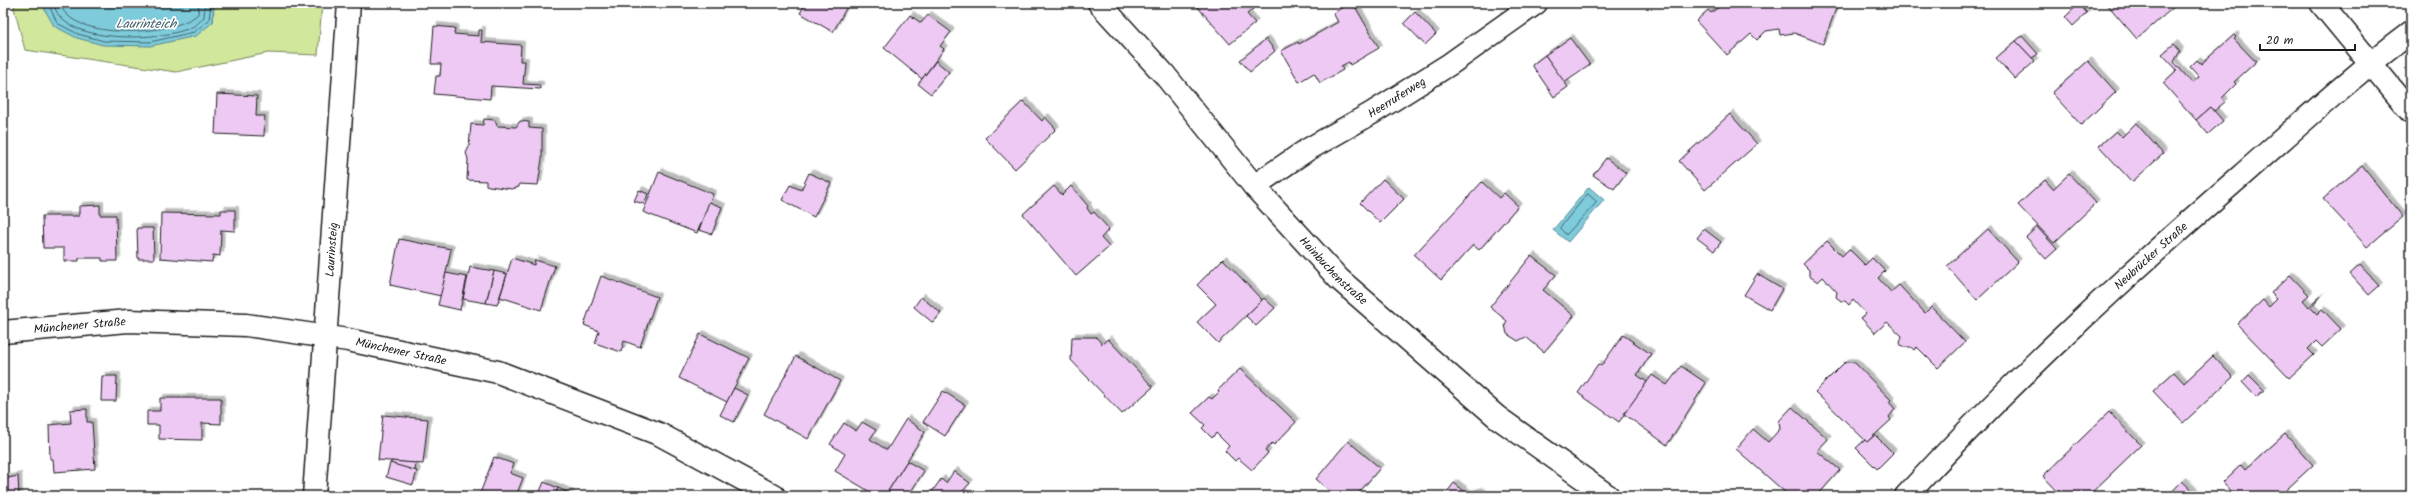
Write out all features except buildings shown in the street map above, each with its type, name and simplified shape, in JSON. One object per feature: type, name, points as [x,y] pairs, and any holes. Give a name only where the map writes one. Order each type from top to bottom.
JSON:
[{"type":"street","name":"Laurinsteig","points":[[314,496],[349,3]]},
{"type":"street","name":"Hainbuchenstraße","points":[[1098,3],[1164,74],[1254,186],[1339,279],[1413,345],[1497,416],[1608,496]]},
{"type":"street","name":"Heerruferweg","points":[[1254,186],[1307,150],[1372,113],[1450,64],[1536,3]]},
{"type":"street","points":[[2320,3],[2411,112]]},
{"type":"street","name":"Neubrücker Straße","points":[[1906,496],[2042,359],[2152,254],[2370,63],[2411,32]]},
{"type":"street","name":"Münchener Straße","points":[[3,332],[128,321],[246,325],[326,336],[498,372],[659,434],[774,496]]},
{"type":"green space","points":[[15,3],[44,3],[45,10],[213,22],[214,3],[322,3],[318,55],[268,53],[176,72],[25,50],[14,8]]},
{"type":"water","name":"Laurinteich","points":[[44,3],[214,3],[213,22],[196,36],[150,46],[103,45],[77,38],[54,26],[45,10]]},
{"type":"water","points":[[1589,187],[1604,200],[1568,242],[1553,230]]}]
